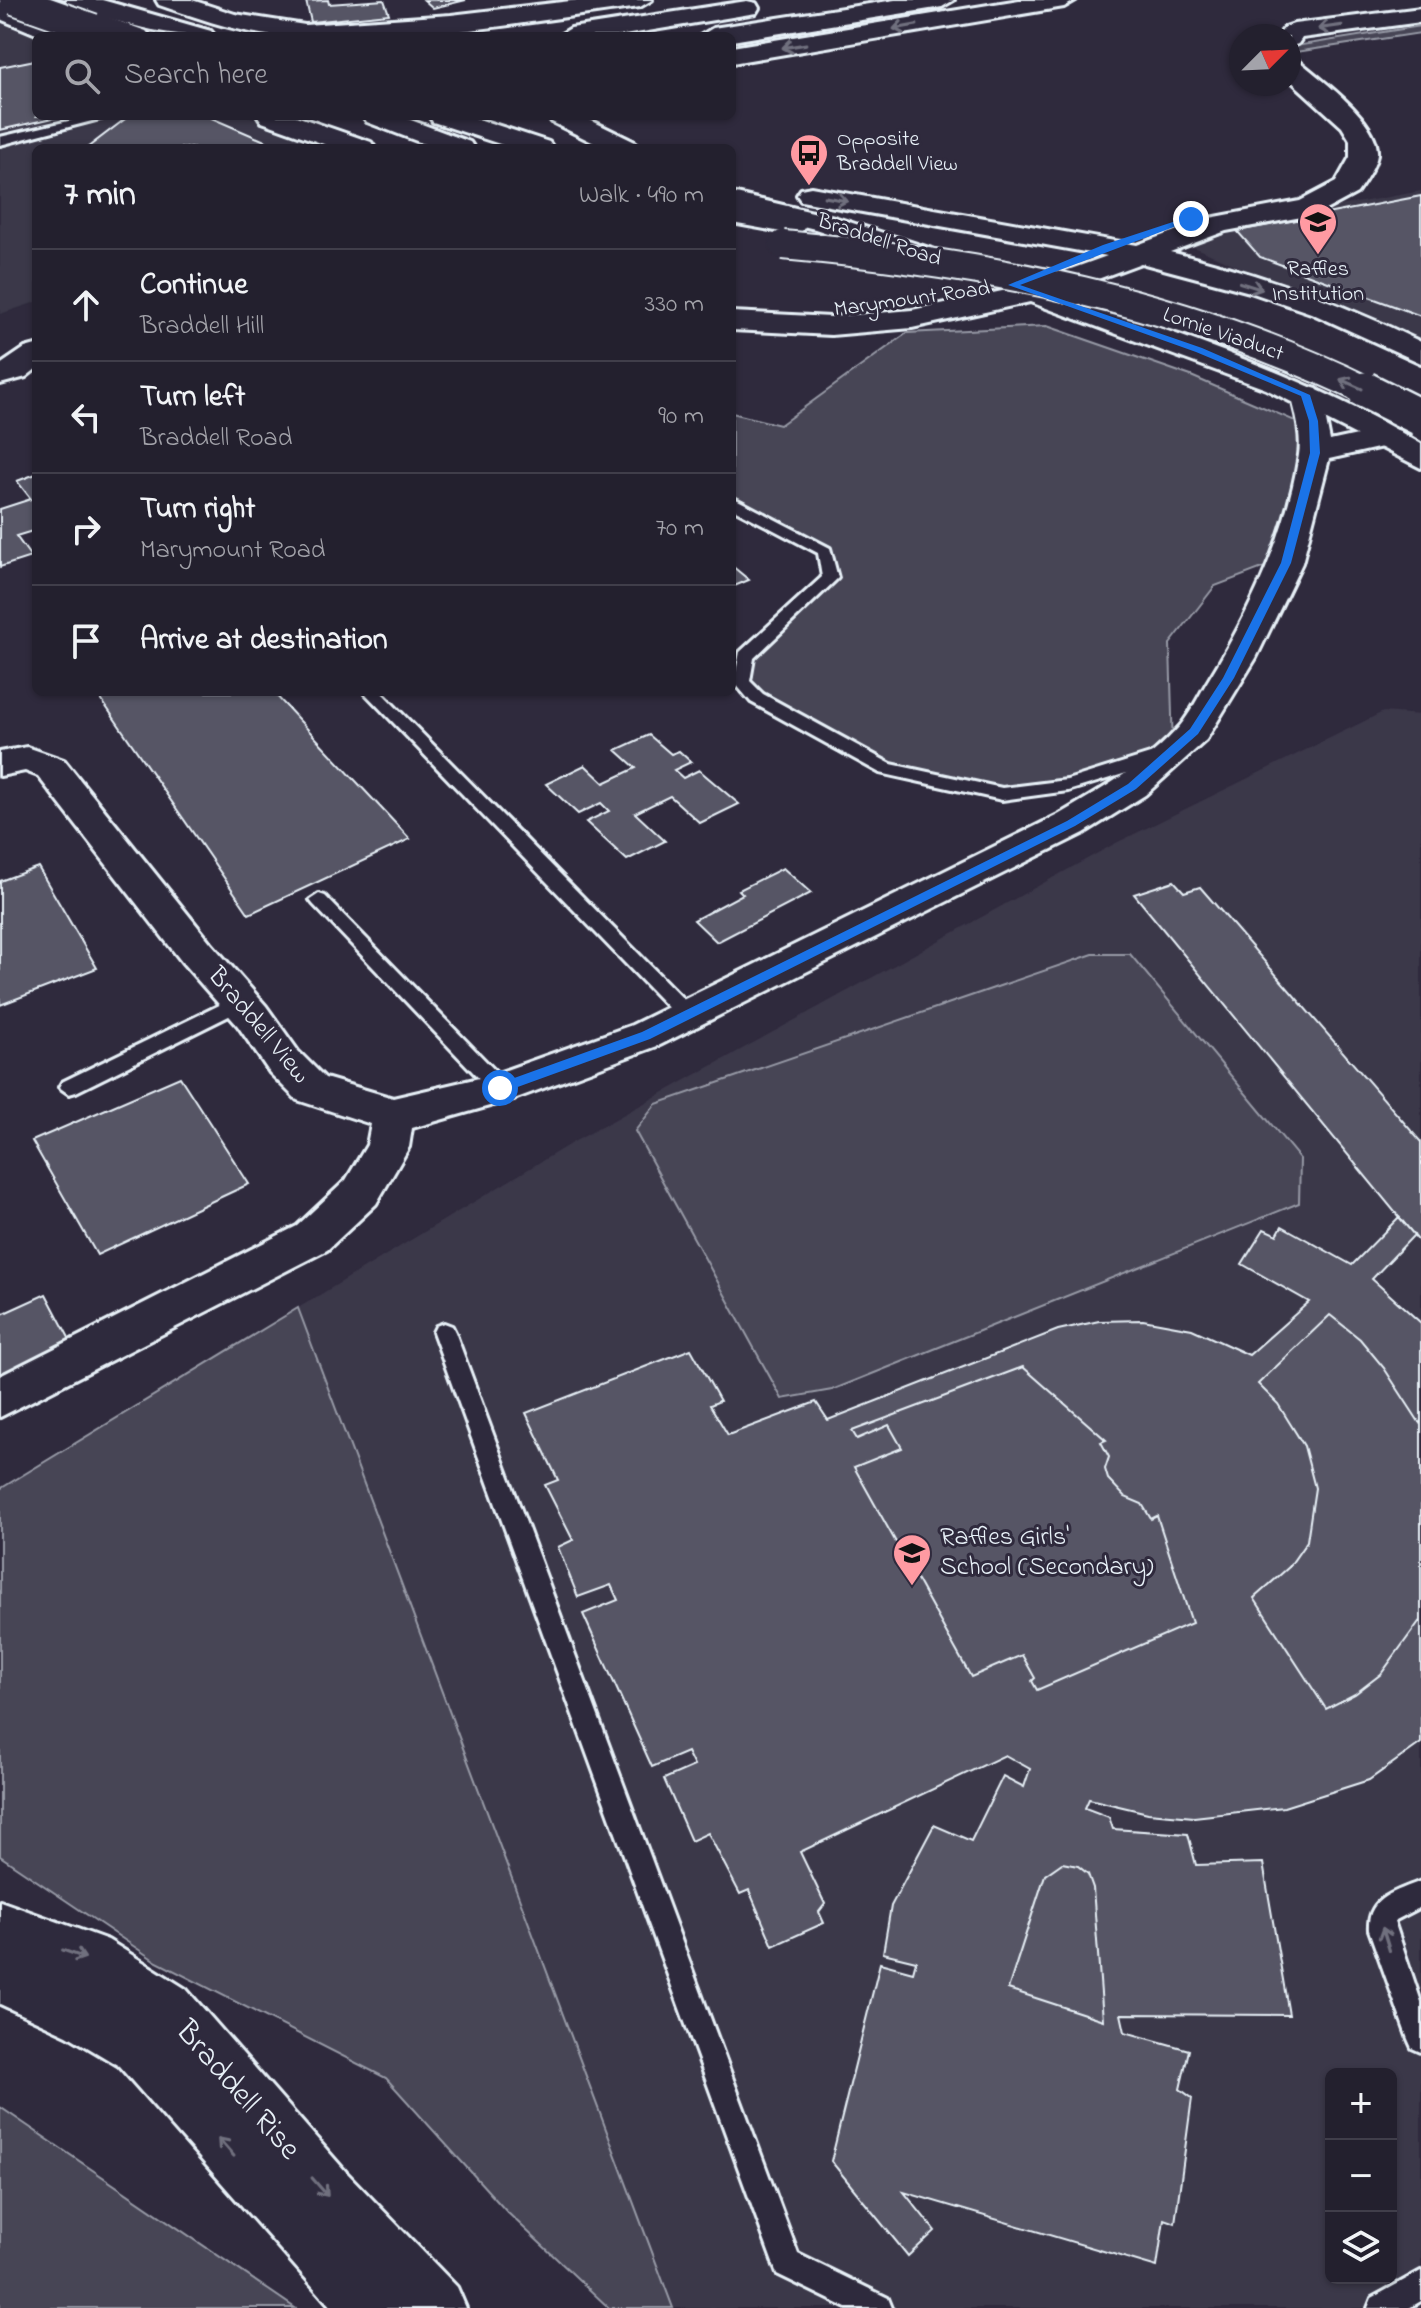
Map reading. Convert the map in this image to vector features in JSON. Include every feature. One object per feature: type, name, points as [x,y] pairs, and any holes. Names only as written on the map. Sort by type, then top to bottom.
[{"type":"main road","points":[[14,0],[108,32]]},
{"type":"main road","points":[[37,0],[76,22],[130,18],[186,32]]},
{"type":"main road","points":[[144,0],[214,32]]},
{"type":"main road","points":[[168,0],[231,21],[301,32]]},
{"type":"main road","points":[[339,32],[451,23],[641,0]]},
{"type":"main road","points":[[531,32],[641,0]]},
{"type":"main road","points":[[596,32],[797,0]]},
{"type":"main road","points":[[736,32],[942,0]]},
{"type":"main road","points":[[736,54],[1064,0]]},
{"type":"main road","points":[[1275,24],[1302,7],[1348,0]]},
{"type":"main road","points":[[0,10],[120,32]]},
{"type":"main road","points":[[1301,31],[1421,15]]},
{"type":"main road","name":"Marymount Road","points":[[1119,250],[1220,224],[1308,208],[1347,187],[1364,157],[1363,140],[1353,123],[1301,76]]},
{"type":"main road","name":"Marymount Road","points":[[736,321],[831,326],[912,319],[1022,289],[1191,219],[1261,207],[1315,193],[1343,167],[1347,149],[1334,128],[1299,96]]},
{"type":"main road","points":[[282,120],[350,144]]},
{"type":"main road","points":[[386,120],[450,144]]},
{"type":"main road","points":[[454,120],[527,144]]},
{"type":"main road","points":[[530,120],[614,144]]},
{"type":"main road","points":[[566,120],[584,133]]},
{"type":"main road","name":"Braddell Road","points":[[736,181],[1119,250],[1321,307],[1418,367]]},
{"type":"main road","name":"Braddell Road","points":[[736,202],[824,223],[1199,350],[1306,395],[1389,437],[1421,458]]},
{"type":"main road","name":"Lornie Viaduct","points":[[736,216],[792,225],[925,237],[1094,267],[1418,367]]},
{"type":"main road","name":"Lornie Viaduct","points":[[736,238],[939,261],[1084,291],[1241,339],[1315,368],[1421,418]]},
{"type":"main road","name":"Marymount Road","points":[[736,308],[826,312],[1022,289]]},
{"type":"main road","points":[[0,375],[15,370],[28,338]]},
{"type":"street","points":[[0,1398],[312,1238],[361,1192],[388,1147],[393,1114],[432,1108],[593,1057],[687,1015],[1071,824],[1132,787],[1194,732],[1228,678],[1286,563],[1315,453],[1313,421],[1306,395]]},
{"type":"street","points":[[1315,453],[1389,437]]},
{"type":"street","name":"Braddell View","points":[[0,764],[27,759],[51,768],[196,952],[240,1002],[284,1062],[311,1089],[339,1101],[393,1114]]},
{"type":"street","name":"Braddell Rise","points":[[0,1928],[89,1959],[166,2009],[325,2193],[436,2308]]},
{"type":"street","name":"Braddell Rise","points":[[0,1976],[87,2015],[139,2046],[372,2308]]},
{"type":"lane","points":[[0,141],[88,120]]},
{"type":"lane","points":[[736,504],[825,551],[830,578],[746,656],[742,682],[757,698],[886,769],[1002,794],[1068,785],[1173,752]]},
{"type":"lane","points":[[376,696],[687,1015]]},
{"type":"lane","points":[[319,900],[500,1088]]},
{"type":"lane","points":[[69,1087],[240,1002]]},
{"type":"lane","points":[[444,1332],[787,2264],[878,2308]]},
{"type":"lane","points":[[1421,1894],[1390,1907],[1381,1916],[1382,1930],[1421,2039]]},
{"type":"lane","points":[[1382,2308],[1421,2285]]},
{"type":"shaded area","points":[[0,20],[32,32],[32,120],[259,120],[321,144],[32,144],[32,303],[0,314]]},
{"type":"shaded area","points":[[1421,26],[1421,33],[1301,51],[1301,45]]},
{"type":"shaded area","name":"Raffles Institution","points":[[1421,191],[1421,345],[1184,243],[1226,227]]},
{"type":"shaded area","points":[[1047,326],[1191,376],[1309,427],[1281,561],[1215,586],[1170,644],[1173,751],[1097,777],[1002,794],[886,769],[742,682],[746,656],[830,578],[825,551],[736,504],[736,414],[780,425],[907,333]]},
{"type":"shaded area","name":"Raffles Girls' School (Secondary)","points":[[1383,712],[1421,715],[1421,2308],[673,2308],[298,1308],[570,1144],[1116,843]]},
{"type":"shaded area","points":[[1093,954],[1130,954],[1300,1159],[1299,1203],[832,1390],[782,1399],[635,1131],[656,1104]]},
{"type":"shaded area","points":[[298,1308],[673,2308],[609,2308],[507,2212],[386,2078],[157,1962],[0,1856],[0,1489]]},
{"type":"shaded area","points":[[0,2107],[295,2308],[0,2308]]},
{"type":"building","points":[[328,0],[329,4],[384,0],[389,14],[311,22],[306,1]]},
{"type":"building","points":[[424,0],[466,0],[433,8]]},
{"type":"building","points":[[32,61],[32,120],[44,120],[0,130],[0,67]]},
{"type":"building","points":[[124,120],[216,120],[272,144],[92,144]]},
{"type":"building","name":"Raffles Institution","points":[[1421,196],[1421,316],[1260,257],[1237,231]]},
{"type":"building","points":[[32,475],[32,531],[16,536],[31,557],[0,567],[0,509],[31,499],[17,481]]},
{"type":"building","points":[[736,569],[749,580],[736,585]]},
{"type":"building","points":[[99,696],[277,696],[410,839],[249,914]]},
{"type":"building","points":[[649,735],[671,754],[679,751],[691,762],[674,770],[683,778],[699,770],[739,804],[700,823],[670,796],[635,813],[665,841],[627,860],[586,822],[609,811],[601,803],[578,814],[546,784],[585,765],[604,783],[636,768],[616,750]]},
{"type":"building","points":[[38,867],[97,968],[0,1005],[0,881]]},
{"type":"building","points":[[783,868],[811,893],[717,942],[694,920],[743,894],[739,890]]},
{"type":"building","points":[[1174,881],[1184,892],[1200,887],[1421,1142],[1421,1244],[1134,894]]},
{"type":"building","points":[[180,1077],[249,1184],[97,1255],[32,1141]]},
{"type":"building","points":[[1399,1217],[1414,1235],[1372,1279],[1421,1323],[1421,1743],[1369,1780],[1284,1807],[1194,1817],[1148,1813],[1089,1799],[1085,1808],[1109,1817],[1113,1829],[1188,1834],[1196,1865],[1263,1863],[1289,2015],[1121,2014],[1125,2032],[1189,2050],[1180,2089],[1192,2098],[1175,2223],[1164,2219],[1157,2267],[904,2192],[935,2231],[908,2256],[831,2161],[880,1963],[913,1972],[916,1961],[883,1953],[891,1906],[934,1825],[971,1841],[1003,1776],[1024,1787],[1030,1769],[1005,1755],[800,1852],[825,1904],[819,1912],[824,1923],[773,1946],[749,1890],[740,1894],[708,1833],[691,1841],[664,1779],[694,1766],[687,1752],[652,1767],[583,1614],[618,1600],[611,1585],[578,1597],[558,1547],[573,1540],[545,1485],[558,1480],[526,1413],[691,1349],[720,1401],[710,1405],[728,1435],[816,1402],[828,1420],[1058,1330],[1099,1321],[1143,1320],[1192,1329],[1249,1355],[1309,1302],[1242,1264],[1264,1229],[1277,1235],[1282,1226],[1352,1265]]},
{"type":"building","points":[[46,1294],[76,1351],[0,1387],[0,1315]]},
{"type":"building","points":[[1330,1315],[1360,1339],[1384,1368],[1421,1425],[1421,1619],[1381,1674],[1355,1694],[1326,1709],[1254,1598],[1289,1567],[1307,1541],[1315,1488],[1304,1446],[1278,1404],[1258,1384]]},
{"type":"building","points":[[1023,1367],[1106,1440],[1101,1442],[1109,1457],[1105,1469],[1108,1479],[1125,1497],[1142,1504],[1151,1519],[1157,1516],[1192,1623],[1037,1690],[1032,1681],[1035,1678],[1022,1655],[971,1677],[854,1467],[902,1448],[889,1425],[857,1439],[852,1431]]},
{"type":"building","points":[[1062,1863],[1078,1866],[1088,1874],[1093,1888],[1103,2020],[1008,1989],[1045,1875]]},
{"type":"place","name":"Opposite Braddell View","points":[[809,187]]},
{"type":"place","name":"Raffles Institution","points":[[1318,256]]},
{"type":"place","name":"Raffles Girls' School (Secondary)","points":[[912,1587]]},
{"type":"route","points":[[500,1088],[593,1057],[646,1035],[1071,824],[1132,787],[1194,732],[1239,658],[1286,563],[1315,453],[1313,421],[1306,395],[1268,376],[1199,350],[1012,285],[1106,247],[1191,219]]}]
